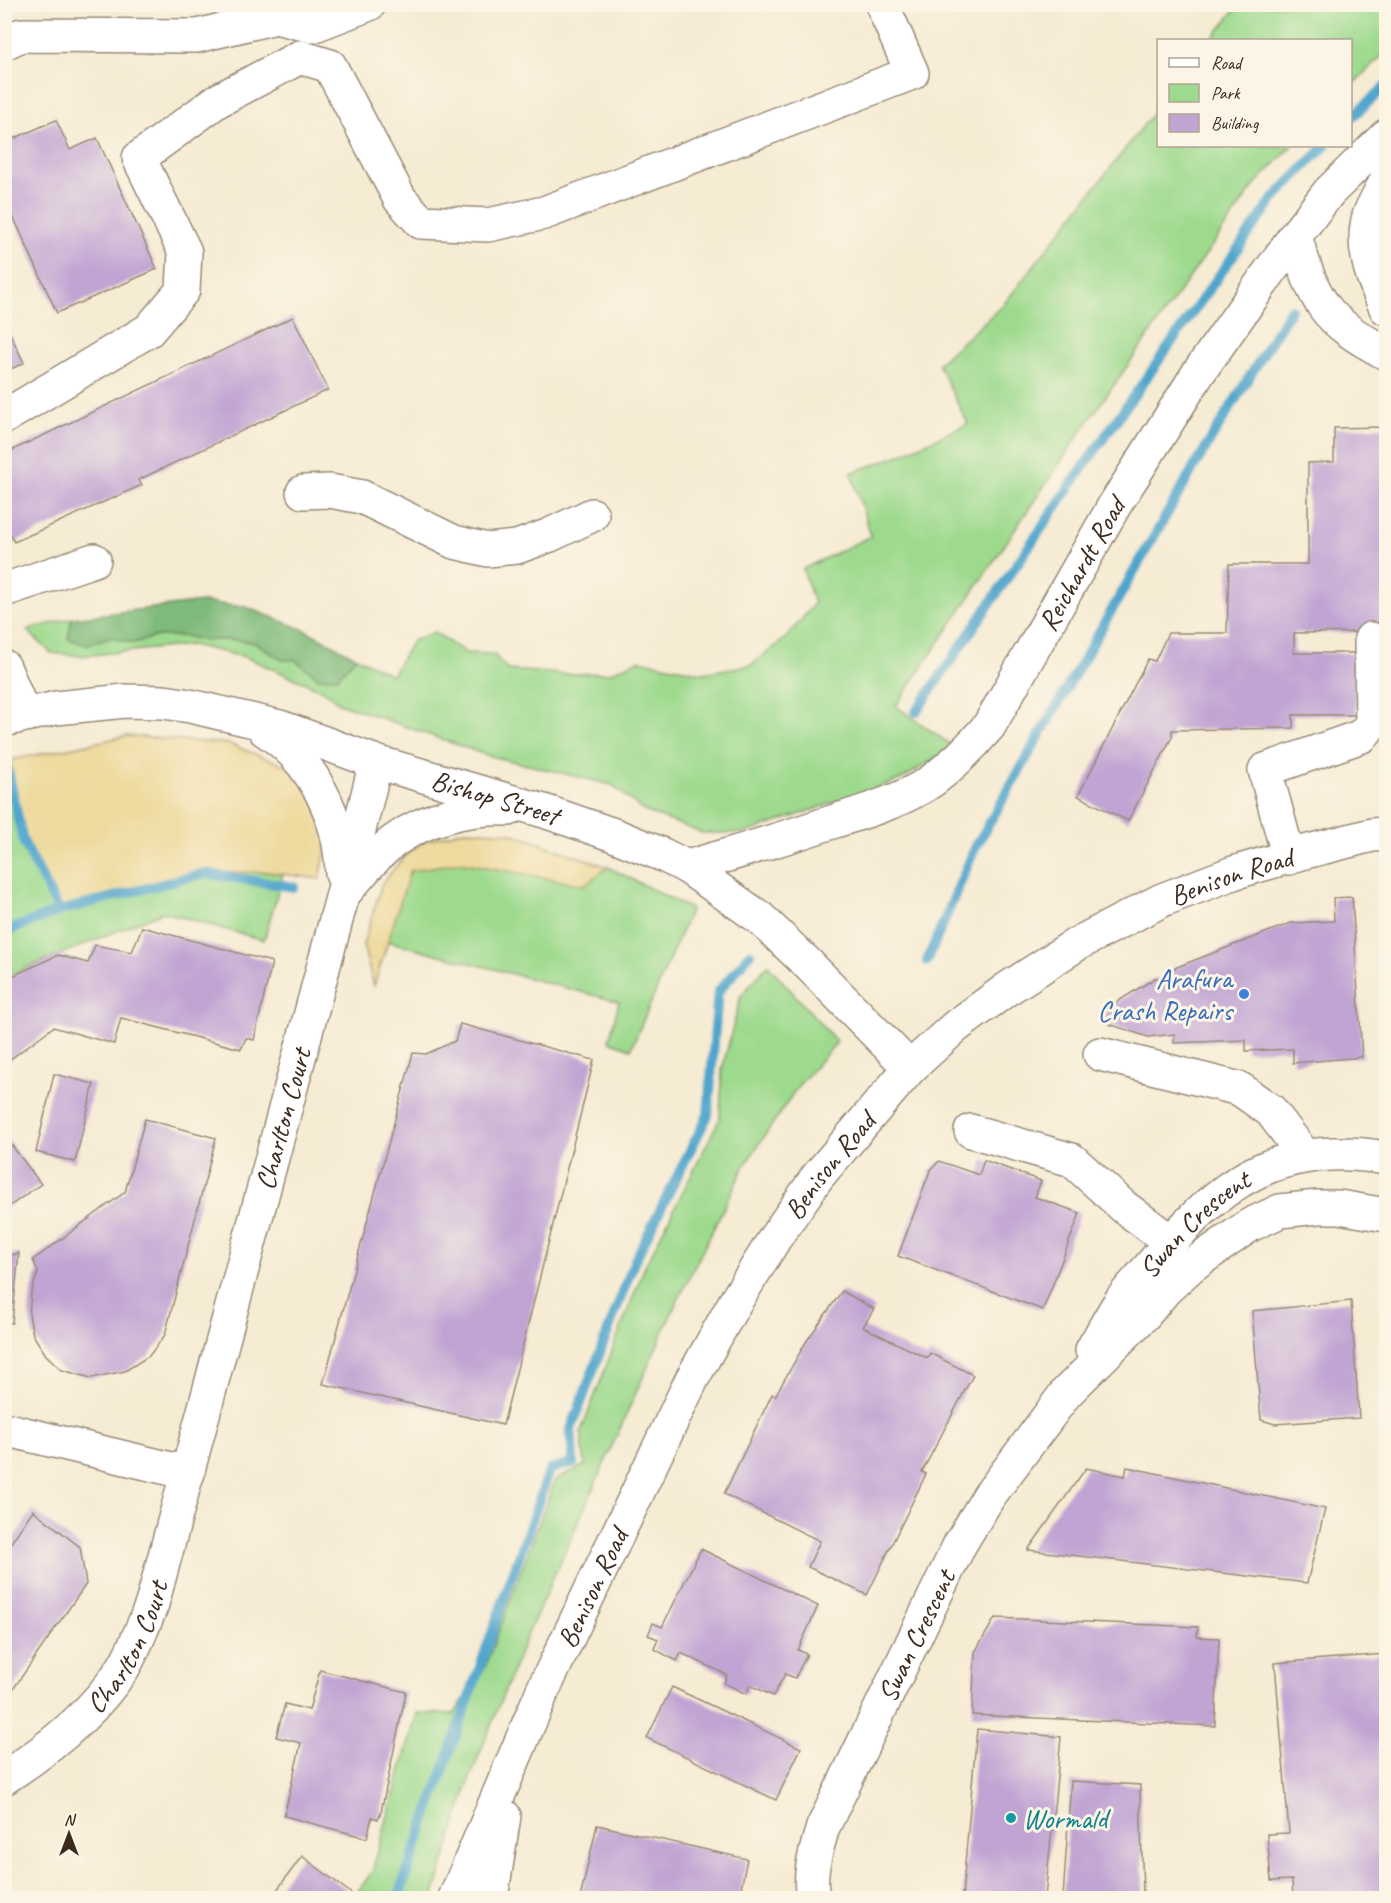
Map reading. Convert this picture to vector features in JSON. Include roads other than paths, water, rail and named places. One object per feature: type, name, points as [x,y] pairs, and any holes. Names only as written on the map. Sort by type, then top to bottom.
[{"type":"street","points":[[4,43],[21,35],[197,36],[276,17],[312,26],[369,4]]},
{"type":"street","points":[[4,417],[149,330],[183,290],[185,252],[139,158],[217,101],[300,57],[330,66],[400,199],[421,222],[488,225],[544,213],[912,73],[882,4]]},
{"type":"street","name":"Reichardt Road","points":[[687,867],[880,807],[933,780],[966,753],[989,726],[1114,506],[1199,372],[1295,236],[1329,192],[1386,136]]},
{"type":"street","points":[[1386,181],[1370,216],[1366,242],[1372,276],[1386,308]]},
{"type":"street","points":[[1295,236],[1307,277],[1327,312],[1339,324],[1386,353]]},
{"type":"street","points":[[303,492],[330,491],[362,497],[454,542],[488,550],[517,547],[550,535],[592,515]]},
{"type":"street","points":[[4,590],[94,560]]},
{"type":"street","points":[[1289,858],[1265,770],[1362,736],[1372,723],[1371,639]]},
{"type":"street","points":[[4,667],[14,717]]},
{"type":"street","name":"Bishop Street","points":[[14,717],[79,705],[125,701],[164,702],[190,706],[280,727],[376,762],[544,811],[614,835],[687,867],[744,906],[775,932],[910,1068]]},
{"type":"street","points":[[239,717],[290,747],[308,769],[326,802],[334,825],[341,856],[343,894]]},
{"type":"street","name":"Charlton Court","points":[[4,1778],[44,1751],[73,1726],[103,1694],[122,1669],[139,1637],[152,1605],[343,894],[376,762]]},
{"type":"street","points":[[343,894],[372,860],[394,841],[426,822],[476,810],[544,811]]},
{"type":"street","name":"Benison Road","points":[[455,1899],[543,1690],[682,1401],[734,1304],[775,1238],[818,1176],[910,1068],[955,1027],[1007,989],[1077,944],[1162,900],[1233,873],[1372,835],[1386,834]]},
{"type":"street","points":[[1100,1054],[1240,1089],[1271,1111],[1305,1156]]},
{"type":"street","points":[[971,1131],[1072,1160],[1124,1207],[1170,1242]]},
{"type":"street","name":"Swan Crescent","points":[[813,1899],[812,1865],[823,1827],[960,1544],[989,1496],[1066,1393],[1122,1300],[1170,1242],[1199,1212],[1223,1192],[1254,1173],[1281,1162],[1305,1156],[1338,1154],[1386,1158]]},
{"type":"street","name":"Swan Crescent","points":[[1066,1393],[1191,1266],[1250,1225],[1280,1211],[1318,1207],[1339,1207],[1386,1215]]},
{"type":"street","points":[[4,1430],[188,1473]]},
{"type":"street","name":"Benison Road","points":[[490,1899],[499,1836],[517,1753]]},
{"type":"waterway","points":[[1352,117],[1386,86]]},
{"type":"waterway","points":[[916,712],[1079,473],[1274,198],[1324,147]]},
{"type":"waterway","points":[[927,961],[975,848],[1194,467],[1291,309]]},
{"type":"waterway","points":[[6,761],[23,841],[59,911]]},
{"type":"waterway","points":[[4,932],[59,911],[204,873],[294,887]]},
{"type":"waterway","points":[[398,1898],[550,1469],[573,1463],[571,1429],[635,1260],[708,1115],[718,992],[750,954]]},
{"type":"place","name":"Arafura Crash Repairs","points":[[1244,994]]},
{"type":"place","name":"Wormald","points":[[1011,1818]]}]
